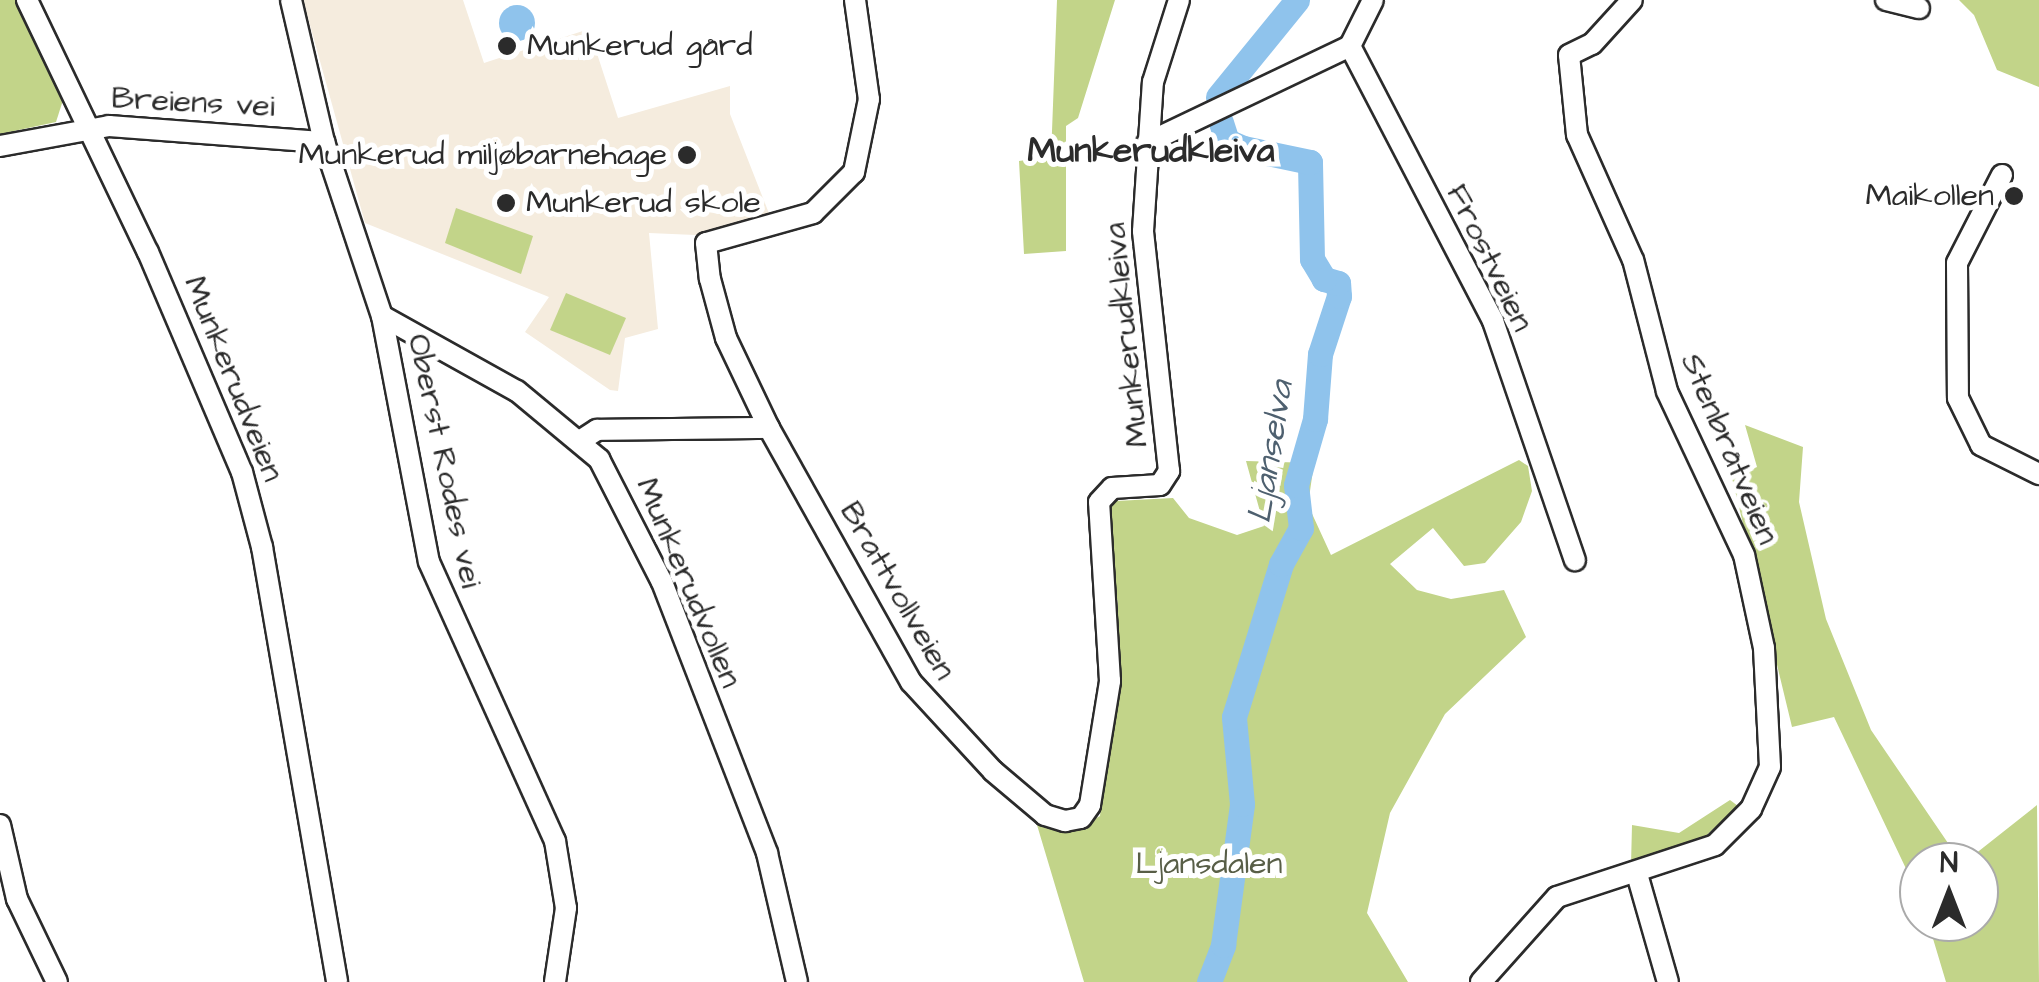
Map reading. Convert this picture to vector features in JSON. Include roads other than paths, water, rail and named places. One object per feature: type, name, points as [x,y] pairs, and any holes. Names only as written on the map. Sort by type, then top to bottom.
[{"type":"street","name":"Munkerudveien","points":[[27,0],[218,405],[252,505],[337,982]]},
{"type":"street","name":"Oberst Rodes vei","points":[[292,0],[324,142],[382,316],[434,578],[555,841],[566,908],[555,982]]},
{"type":"street","name":"Brattvollveien","points":[[854,0],[869,100],[854,172],[814,213],[706,243],[726,338],[769,428],[910,682],[993,771],[1058,821],[1080,818],[1090,805],[1111,660],[1099,502],[1112,488],[1160,485]]},
{"type":"street","name":"Munkerudkleiva","points":[[1160,485],[1170,464],[1145,273],[1148,142],[1158,53],[1178,0]]},
{"type":"street","points":[[1148,142],[1350,46],[1373,0]]},
{"type":"street","name":"Stenbråtveien","points":[[1481,982],[1557,897],[1696,856],[1732,832],[1764,784],[1772,744],[1761,628],[1744,555],[1667,391],[1633,260],[1577,136],[1568,55],[1592,44],[1632,0]]},
{"type":"street","points":[[1886,0],[1919,8]]},
{"type":"street","name":"Frostveien","points":[[1350,46],[1493,321],[1575,560]]},
{"type":"street","name":"Breiens vei","points":[[0,146],[87,127],[200,128],[324,142]]},
{"type":"street","points":[[2002,176],[1958,264],[1958,398],[1981,444],[2039,474]]},
{"type":"street","name":"Munkerudvollen","points":[[382,316],[461,356],[583,438],[662,582],[767,853],[797,982]]},
{"type":"street","points":[[583,438],[598,430],[769,428]]},
{"type":"street","points":[[0,825],[16,899],[57,982]]},
{"type":"street","points":[[1637,874],[1668,982]]},
{"type":"water","points":[[517,5],[530,10],[535,23],[530,36],[517,41],[504,36],[499,23],[504,10]]},
{"type":"waterway","name":"Ljanselva","points":[[1218,97],[1297,0]]},
{"type":"waterway","name":"Ljanselva","points":[[1209,982],[1223,945],[1242,804],[1234,717],[1281,564],[1301,528],[1296,485],[1315,419],[1320,354],[1339,296],[1338,283],[1324,279],[1312,259],[1310,162],[1227,141],[1221,122]]},
{"type":"place","name":"Munkerud gård","points":[[507,46]]},
{"type":"place","name":"Munkerud miljøbarnehage","points":[[687,155]]},
{"type":"place","name":"Maikollen","points":[[2014,196]]},
{"type":"place","name":"Munkerud skole","points":[[506,203]]},
{"type":"district","name":"Munkerudkleiva","points":[[1151,151]]},
{"type":"park label","name":"Ljansdalen","points":[[1209,864]]}]
